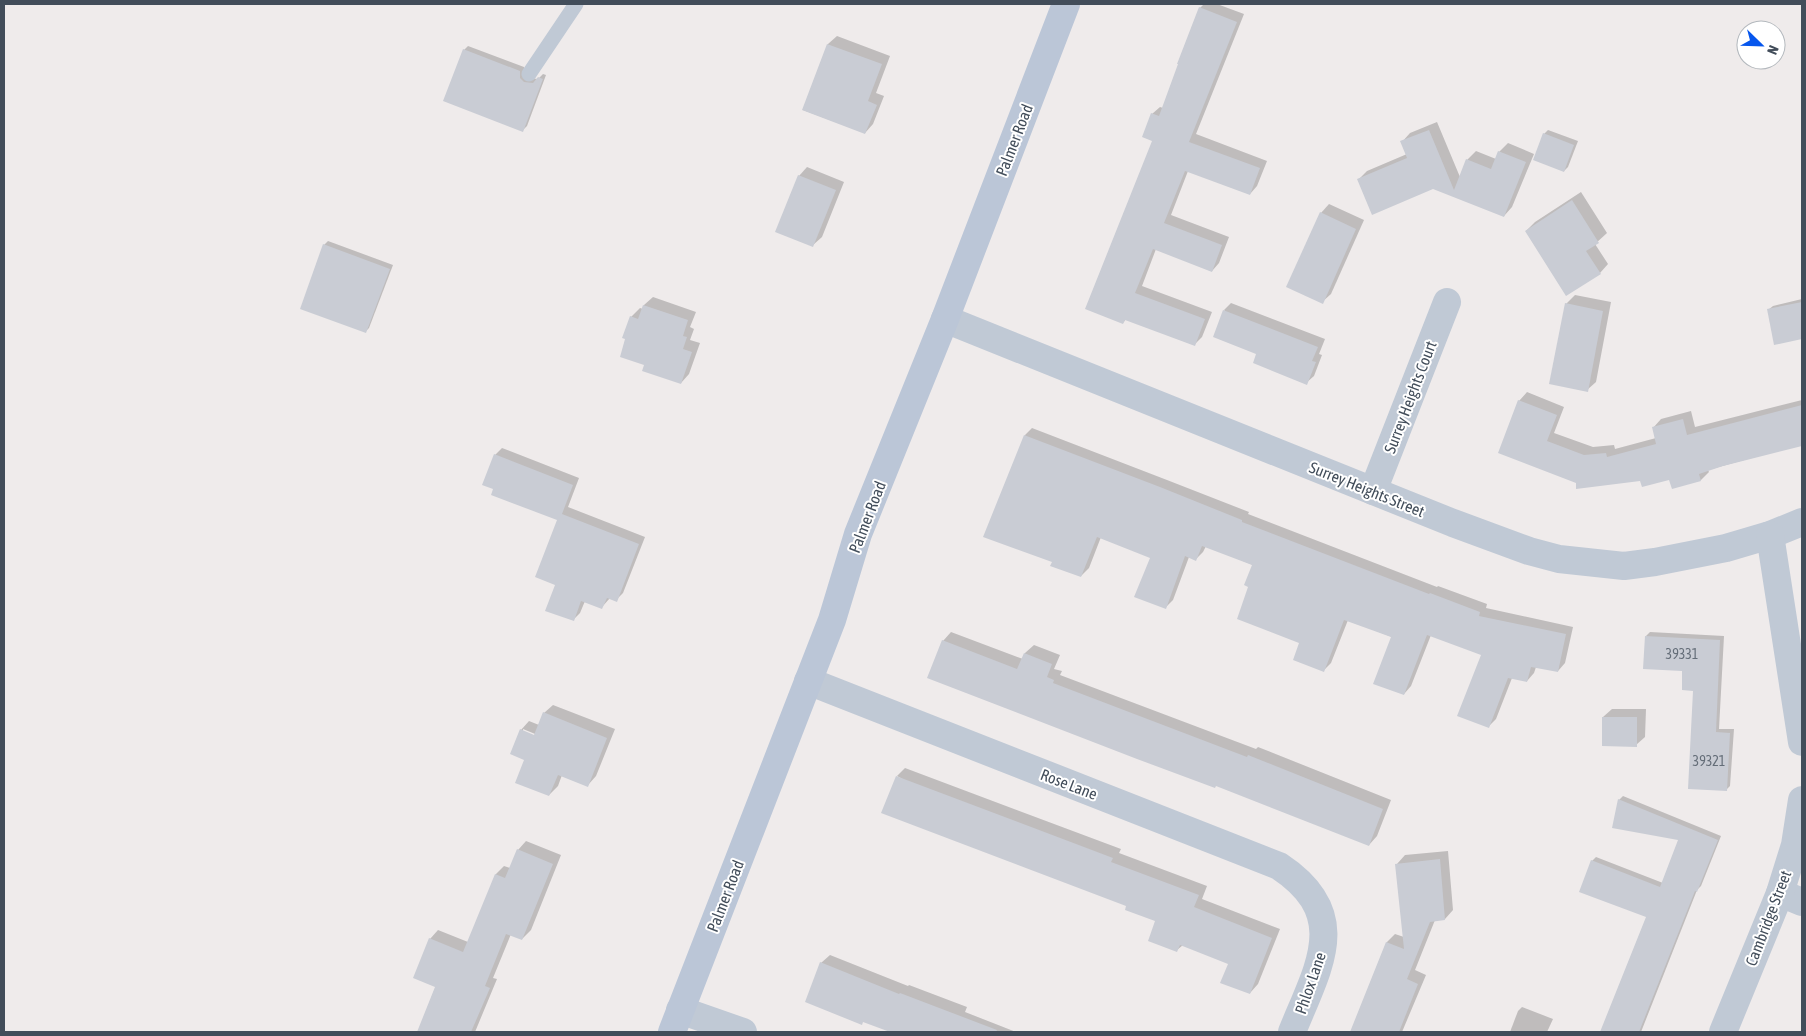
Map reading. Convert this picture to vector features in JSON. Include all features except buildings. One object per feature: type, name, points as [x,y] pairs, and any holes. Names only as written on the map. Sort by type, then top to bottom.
[{"type":"street","name":"Palmer Road","points":[[676,1021],[832,620],[858,534],[945,319],[1066,4]]},
{"type":"street","name":"Surrey Heights Court","points":[[1373,491],[1447,302]]},
{"type":"street","name":"Surrey Heights Street","points":[[945,319],[1373,491],[1529,551],[1559,559],[1624,566],[1655,562],[1726,548],[1802,522]]},
{"type":"street","points":[[1770,534],[1802,742]]},
{"type":"street","name":"Rose Lane","points":[[808,682],[1279,866],[1297,878],[1317,904]]},
{"type":"street","name":"Cambridge Street","points":[[1723,1032],[1791,898],[1795,845],[1802,800]]},
{"type":"street","name":"Phlox Lane","points":[[1292,1032],[1321,961],[1324,940],[1323,924],[1317,904]]},
{"type":"street","points":[[676,1021],[743,1032]]},
{"type":"lane","points":[[529,74],[576,4]]}]
